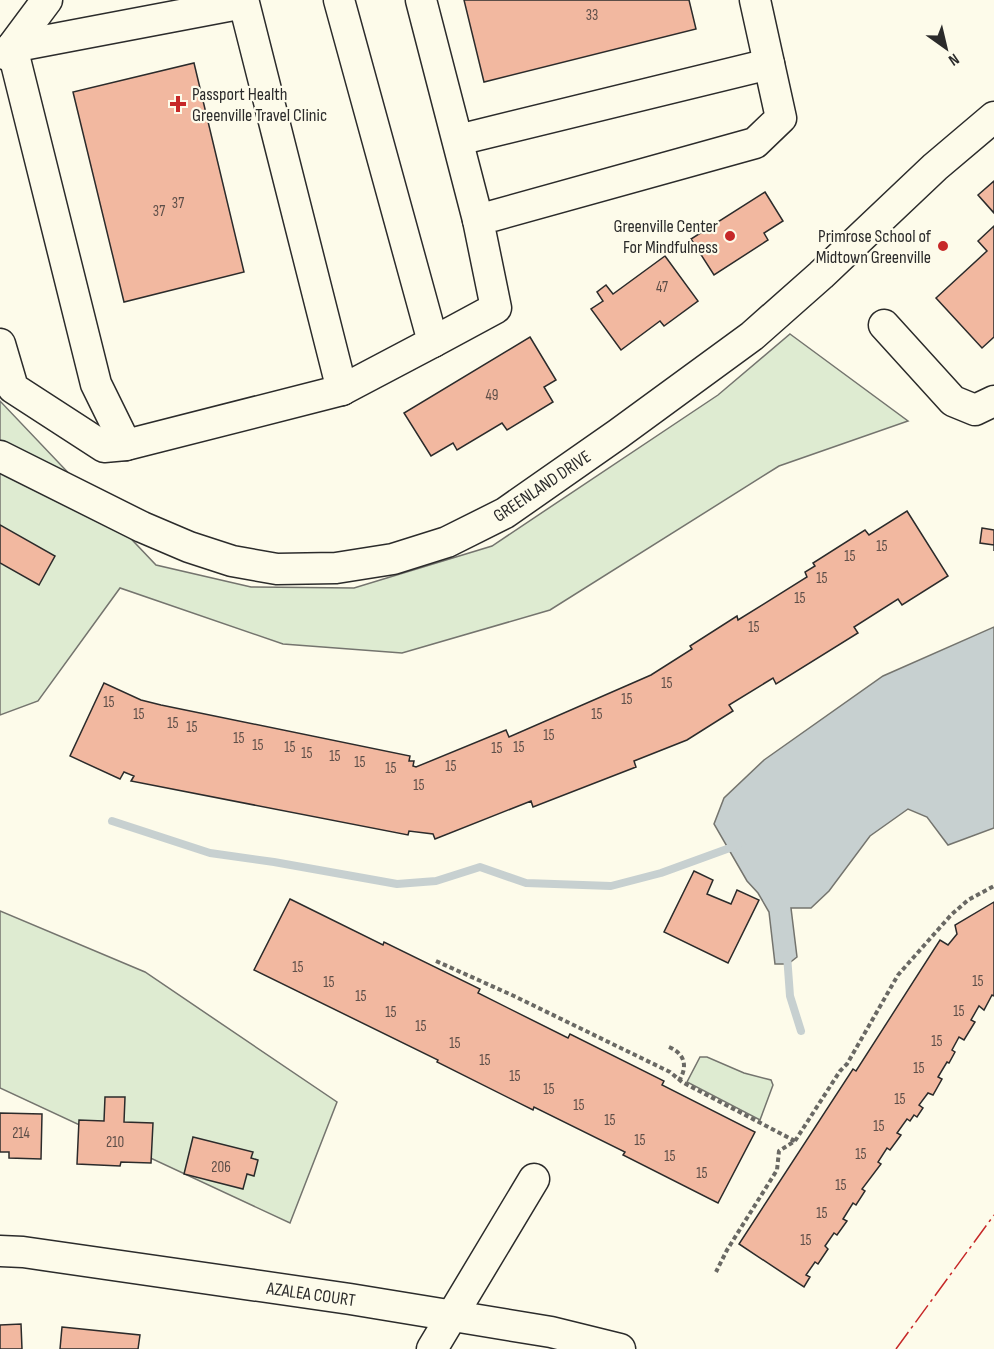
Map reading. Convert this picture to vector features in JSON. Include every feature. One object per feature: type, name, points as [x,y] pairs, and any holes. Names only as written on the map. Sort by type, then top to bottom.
[{"type":"street","points":[[6,56],[47,0]]},
{"type":"street","points":[[339,0],[433,342]]},
{"type":"street","points":[[0,344],[13,388],[105,447],[126,445],[342,390],[495,308],[478,220],[421,0]]},
{"type":"street","points":[[478,220],[755,143],[781,117],[755,0]]},
{"type":"street","points":[[6,56],[244,3],[342,390]]},
{"type":"street","points":[[6,56],[96,384],[126,445]]},
{"type":"street","points":[[458,140],[769,64]]},
{"type":"street","name":"GREENLAND DRIVE","points":[[0,456],[142,527],[189,547],[232,561],[277,569],[336,568],[393,559],[447,542],[505,513],[618,435],[752,336],[821,275],[935,167],[994,117]]},
{"type":"street","points":[[884,325],[953,401],[975,410],[994,401]]},
{"type":"street","points":[[432,1349],[534,1179]]},
{"type":"street","name":"AZALEA COURT","points":[[0,1251],[22,1252],[315,1294],[551,1332],[620,1349]]},
{"type":"path","points":[[716,1272],[727,1250],[777,1170],[779,1151],[795,1141],[840,1071],[847,1064],[898,975],[951,915],[968,900],[994,886]]},
{"type":"path","points":[[436,962],[514,996],[670,1072],[679,1081],[795,1141]]},
{"type":"path","points":[[669,1047],[678,1051],[685,1064],[679,1081]]},
{"type":"green space","points":[[790,334],[908,421],[779,466],[550,610],[402,653],[283,644],[120,588],[38,701],[0,715],[0,401],[156,565],[251,587],[354,588],[492,546],[718,395]]},
{"type":"green space","points":[[0,911],[145,972],[337,1102],[290,1223],[0,1088]]},
{"type":"green space","points":[[700,1057],[707,1057],[744,1073],[771,1080],[773,1085],[760,1120],[687,1082]]},
{"type":"shaded area","points":[[994,627],[994,828],[948,845],[927,817],[908,809],[870,836],[829,891],[811,908],[791,908],[797,957],[788,964],[775,964],[769,912],[758,893],[747,881],[714,824],[724,798],[764,760],[883,676]]},
{"type":"building","points":[[464,0],[689,0],[696,29],[484,82]]},
{"type":"building","points":[[194,63],[244,272],[124,302],[73,92]]},
{"type":"building","points":[[994,181],[994,213],[978,195]]},
{"type":"building","name":"Greenville Center For Mindfulness","points":[[765,192],[783,221],[764,233],[768,240],[714,275],[691,239]]},
{"type":"building","points":[[994,226],[994,337],[982,348],[936,298],[987,251],[978,241]]},
{"type":"building","points":[[665,256],[698,301],[664,326],[660,321],[621,350],[591,309],[603,301],[597,292],[606,285],[613,294]]},
{"type":"building","points":[[530,337],[556,380],[544,387],[553,402],[507,430],[502,423],[457,450],[453,443],[431,456],[404,413]]},
{"type":"building","points":[[907,511],[948,576],[902,605],[898,599],[854,627],[858,633],[776,684],[773,678],[729,705],[733,711],[687,740],[634,761],[636,767],[533,807],[531,801],[435,839],[433,834],[409,831],[408,835],[131,781],[134,776],[124,772],[120,779],[70,756],[104,683],[141,700],[161,705],[410,756],[409,761],[414,761],[413,766],[416,767],[506,730],[509,737],[651,675],[692,649],[690,646],[737,616],[738,620],[807,577],[805,572],[815,566],[813,563],[865,530],[869,535]]},
{"type":"building","points":[[0,525],[55,556],[39,585],[0,563]]},
{"type":"building","points":[[982,528],[994,530],[994,545],[980,543]]},
{"type":"building","points":[[694,871],[713,880],[707,894],[731,904],[737,890],[759,900],[728,963],[664,932]]},
{"type":"building","points":[[290,899],[480,989],[478,993],[568,1038],[570,1034],[664,1081],[662,1085],[755,1132],[718,1203],[623,1155],[625,1152],[534,1107],[533,1110],[437,1062],[438,1060],[254,970]]},
{"type":"building","points":[[994,902],[994,996],[992,995],[984,1010],[979,1006],[971,1020],[975,1022],[964,1040],[959,1037],[952,1050],[955,1052],[938,1077],[942,1079],[933,1095],[928,1093],[919,1105],[923,1108],[917,1117],[914,1115],[910,1121],[907,1119],[897,1133],[901,1135],[890,1150],[887,1148],[878,1162],[881,1164],[862,1189],[865,1191],[856,1205],[853,1203],[843,1219],[847,1221],[837,1235],[834,1233],[825,1246],[828,1249],[818,1264],[815,1262],[806,1275],[810,1277],[804,1287],[739,1244],[853,1069],[856,1071],[940,940],[948,945],[957,934],[955,925]]},
{"type":"building","points":[[105,1097],[125,1097],[124,1122],[153,1123],[151,1163],[121,1162],[120,1166],[77,1164],[79,1120],[104,1121]]},
{"type":"building","points":[[0,1113],[42,1114],[41,1159],[9,1158],[9,1152],[0,1152]]},
{"type":"building","points":[[193,1137],[253,1152],[251,1158],[258,1160],[254,1176],[247,1174],[243,1189],[184,1174]]},
{"type":"building","points":[[21,1324],[22,1349],[0,1349],[0,1325]]},
{"type":"building","points":[[62,1327],[140,1335],[138,1349],[60,1349]]},
{"type":"waterway","points":[[112,821],[210,853],[397,884],[436,881],[480,867],[526,883],[611,886],[661,873],[738,845]]},
{"type":"waterway","points":[[787,955],[790,996],[801,1031]]},
{"type":"power","points":[[896,1349],[994,1215]]},
{"type":"place","name":"Passport Health Greenville Travel Clinic","points":[[178,104]]},
{"type":"place","name":"Greenville Center For Mindfulness","points":[[730,236]]},
{"type":"place","name":"Primrose School of Midtown Greenville","points":[[943,246]]}]
